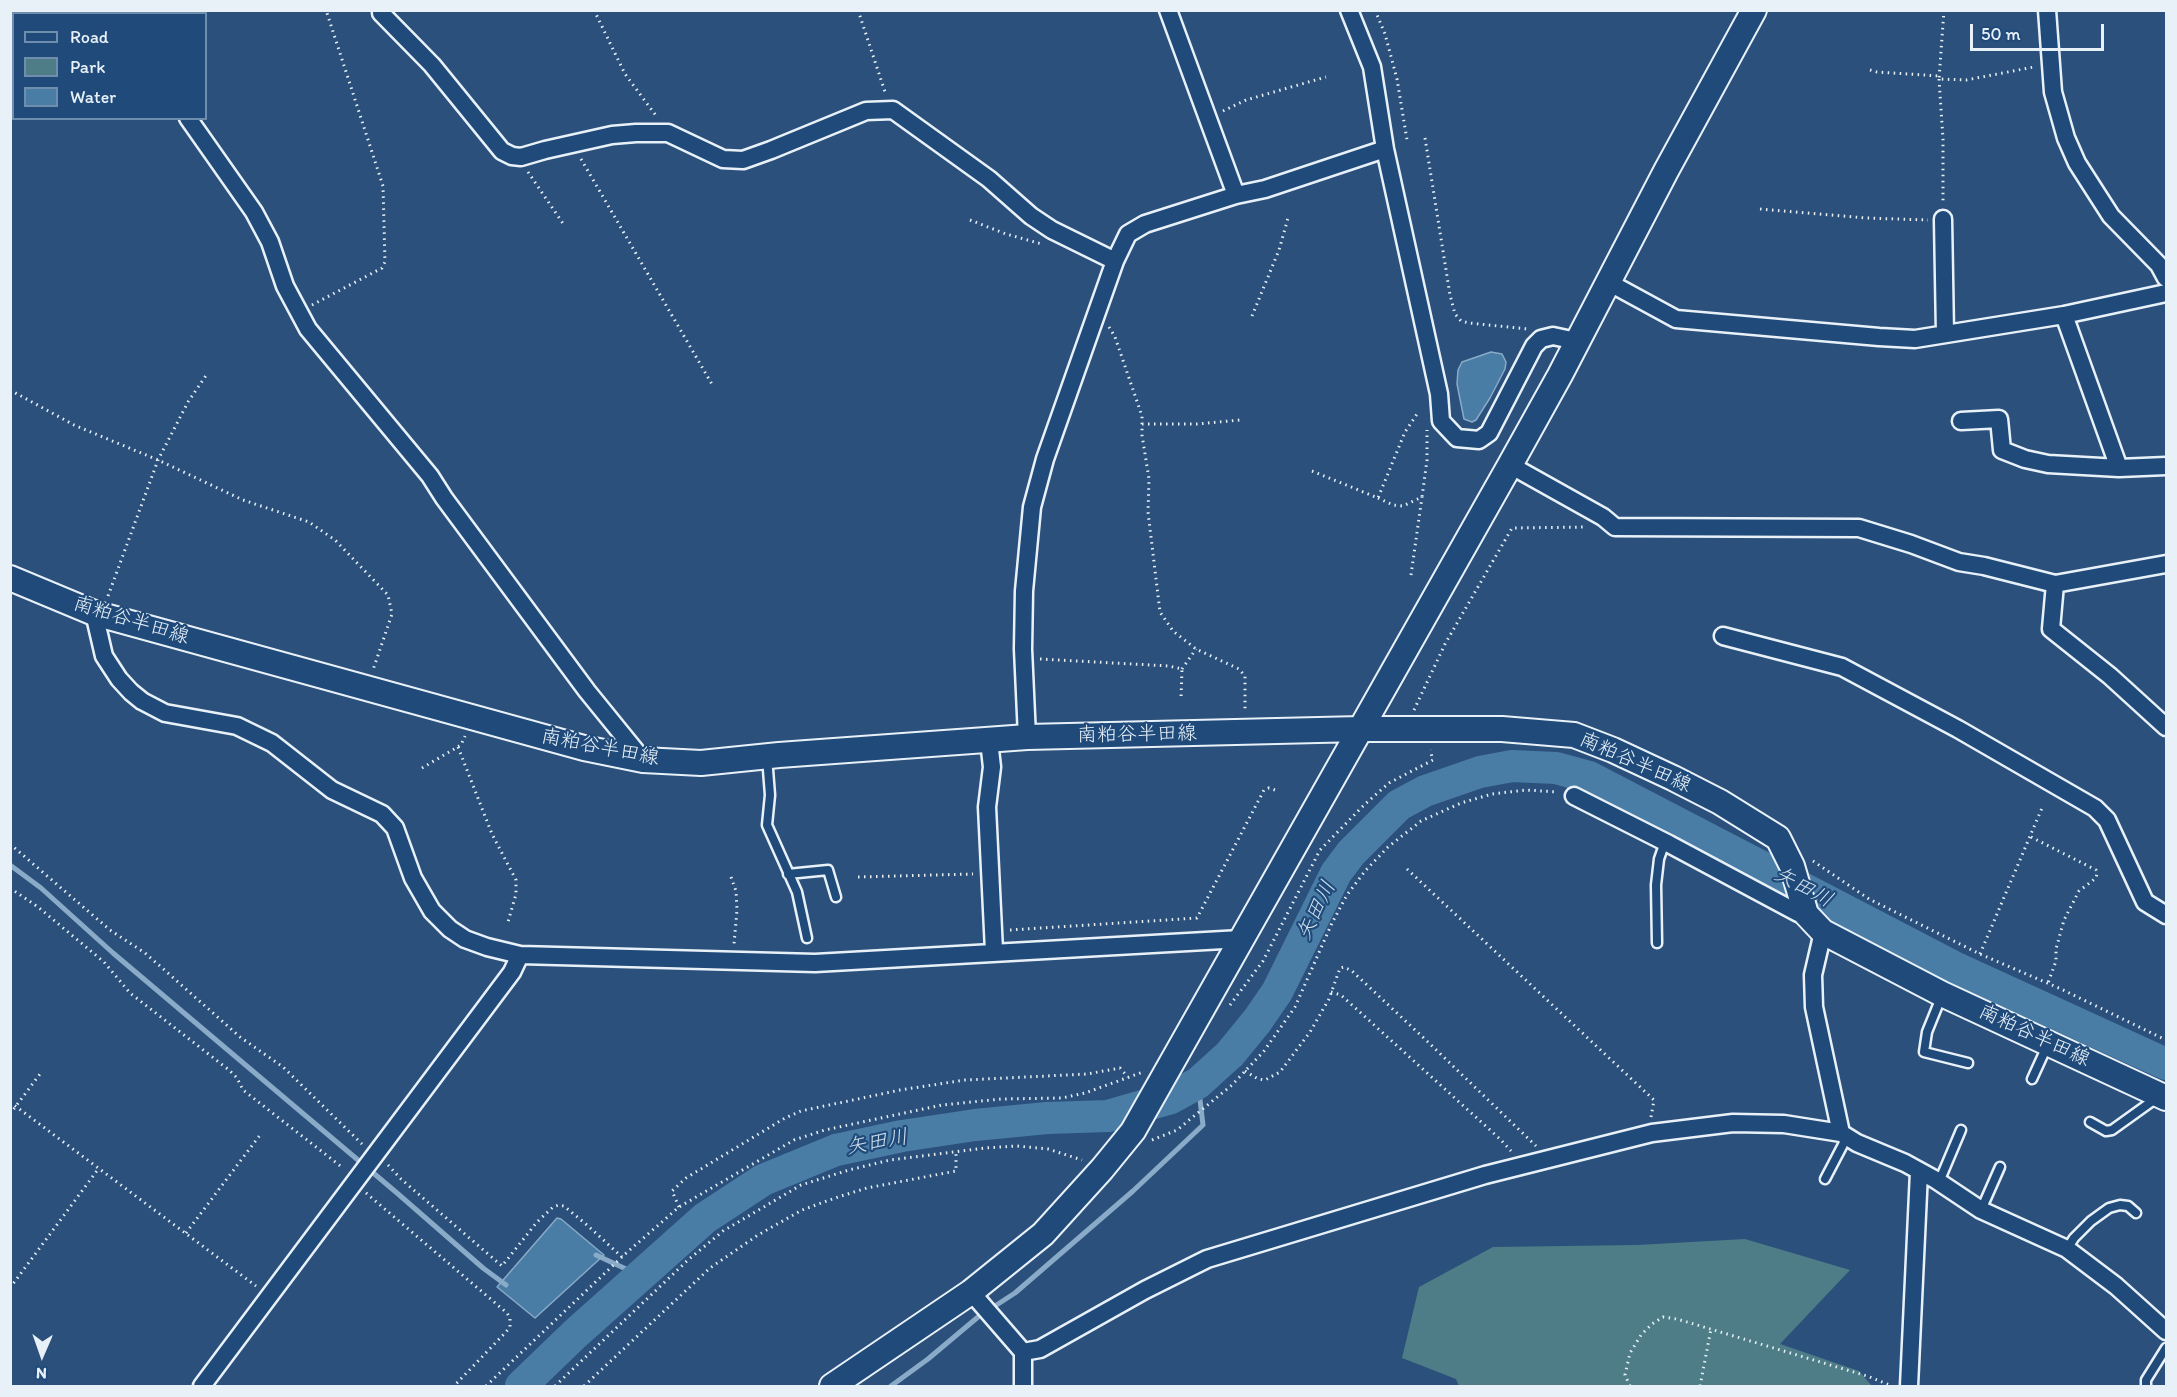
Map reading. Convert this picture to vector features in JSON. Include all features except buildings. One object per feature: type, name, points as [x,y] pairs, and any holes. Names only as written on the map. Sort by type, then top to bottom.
[{"type":"main road","points":[[832,1386],[971,1292],[1043,1234],[1102,1169],[1128,1136],[1510,465],[1754,10]]},
{"type":"main road","name":"南粕谷半田線","points":[[10,578],[97,614],[584,748],[643,760],[701,763],[1027,737],[1360,729],[1502,729],[1574,735],[1613,750],[1720,802],[1778,838],[1789,860],[1806,914],[1823,932],[1942,994],[2163,1096]]},
{"type":"street","points":[[1168,10],[1236,195]]},
{"type":"street","points":[[1349,10],[1372,67],[1385,149],[1442,421],[1457,438],[1479,440],[1489,433],[1534,346],[1545,338],[1553,336],[1576,341]]},
{"type":"street","points":[[2047,10],[2052,92],[2077,163],[2111,216],[2159,265],[2166,278]]},
{"type":"street","points":[[381,13],[432,65],[502,151],[512,156],[521,157],[612,135],[663,133],[677,136],[723,159],[743,160],[866,111],[893,110],[988,179],[1031,216],[1052,230],[1115,261]]},
{"type":"street","points":[[189,120],[254,212],[270,242],[285,286],[308,329],[430,476],[587,691],[643,760]]},
{"type":"street","points":[[1027,737],[1024,591],[1032,507],[1045,459],[1115,261],[1128,234],[1145,224],[1236,195],[1265,189],[1385,149]]},
{"type":"street","points":[[1942,219],[1945,334]]},
{"type":"street","points":[[1608,282],[1676,319],[1915,339],[2064,315],[2166,293]]},
{"type":"street","points":[[2064,315],[2119,468]]},
{"type":"street","points":[[1960,422],[1999,419],[2002,450],[2025,459],[2048,464],[2119,468],[2166,466]]},
{"type":"street","points":[[1510,465],[1603,517],[1615,527],[1859,528],[1911,543],[1959,562],[2055,584],[2166,564]]},
{"type":"street","points":[[2055,584],[2051,629],[2110,676],[2166,727]]},
{"type":"street","points":[[97,614],[104,656],[119,679],[136,696],[165,713],[237,726],[254,734],[272,743],[332,790],[382,814],[394,828],[413,878],[432,911],[450,929],[465,939],[520,955],[815,963],[994,951],[1240,939]]},
{"type":"street","points":[[1723,636],[1842,667],[1958,729],[2095,808],[2107,820],[2145,902],[2166,915]]},
{"type":"street","points":[[989,741],[992,767],[987,807],[994,951]]},
{"type":"street","points":[[1574,796],[1798,914],[1806,914]]},
{"type":"street","points":[[1823,932],[1813,975],[1814,1007],[1844,1135]]},
{"type":"street","points":[[202,1386],[512,972],[520,955]]},
{"type":"street","points":[[1023,1352],[1040,1349],[1145,1290],[1207,1259],[1545,1160],[1652,1133],[1733,1123],[1784,1124],[1844,1135],[1905,1163],[1981,1210],[2067,1250],[2116,1286],[2166,1331]]},
{"type":"street","points":[[1909,1386],[1919,1172]]},
{"type":"street","points":[[971,1292],[1023,1352],[1023,1386]]},
{"type":"lane","points":[[767,756],[771,795],[766,825],[797,892],[807,938]]},
{"type":"lane","points":[[1657,943],[1656,885],[1659,859],[1665,842]]},
{"type":"lane","points":[[830,858],[828,870],[836,897]]},
{"type":"lane","points":[[788,874],[828,870]]},
{"type":"lane","points":[[1942,994],[1927,1032],[1924,1052],[1968,1063]]},
{"type":"lane","points":[[2032,1079],[2049,1043]]},
{"type":"lane","points":[[2091,1122],[2106,1131],[2112,1130],[2163,1096]]},
{"type":"lane","points":[[1939,1182],[1961,1130]]},
{"type":"lane","points":[[1825,1179],[1844,1135]]},
{"type":"lane","points":[[1981,1210],[2000,1167]]},
{"type":"lane","points":[[2067,1250],[2074,1238],[2091,1221],[2109,1208],[2120,1205],[2128,1206],[2136,1213]]},
{"type":"lane","points":[[2146,1386],[2146,1380],[2166,1348]]},
{"type":"path","points":[[298,311],[382,268],[385,262],[383,186],[326,10]]},
{"type":"path","points":[[594,10],[625,74],[662,124],[663,133]]},
{"type":"path","points":[[858,10],[887,99],[893,110]]},
{"type":"path","points":[[1375,10],[1385,34],[1397,79],[1407,140]]},
{"type":"path","points":[[1760,209],[1866,218],[1942,219],[1943,140],[1939,78],[1944,10]]},
{"type":"path","points":[[1870,70],[1966,80],[2050,64]]},
{"type":"path","points":[[1208,118],[1246,100],[1326,76]]},
{"type":"path","points":[[1425,138],[1455,314],[1461,321],[1526,328],[1539,332],[1545,338]]},
{"type":"path","points":[[574,144],[575,150],[712,386]]},
{"type":"path","points":[[521,157],[530,178],[564,225]]},
{"type":"path","points":[[1252,316],[1279,250],[1288,218]]},
{"type":"path","points":[[1099,310],[1115,337],[1142,416],[1149,479],[1148,512],[1160,612],[1173,631],[1196,649],[1233,665],[1245,676],[1246,732]]},
{"type":"path","points":[[97,614],[158,460],[188,402],[207,374]]},
{"type":"path","points":[[10,390],[74,425],[158,460],[243,500],[309,522],[335,540],[388,596],[392,614],[368,689]]},
{"type":"path","points":[[1378,498],[1405,432],[1417,414]]},
{"type":"path","points":[[1142,424],[1197,424],[1240,420]]},
{"type":"path","points":[[1411,575],[1427,460],[1428,426]]},
{"type":"path","points":[[1312,471],[1393,505],[1403,506],[1422,497]]},
{"type":"path","points":[[1198,1014],[1214,1018],[1225,1011],[1245,986],[1263,961],[1320,850],[1389,783],[1433,760],[1424,739],[1411,729],[1416,706],[1445,644],[1512,528],[1615,527]]},
{"type":"path","points":[[1180,698],[1182,669],[1196,649]]},
{"type":"path","points":[[1024,654],[1037,658],[1169,666],[1182,669]]},
{"type":"path","points":[[422,768],[461,745],[473,718]]},
{"type":"path","points":[[458,747],[492,834],[516,880],[516,894],[508,922]]},
{"type":"path","points":[[993,931],[1197,918],[1264,790],[1269,788],[1278,791]]},
{"type":"path","points":[[1128,1136],[1147,1143],[1177,1130],[1232,1085],[1280,1030],[1295,1007],[1332,923],[1347,895],[1365,871],[1388,847],[1421,821],[1461,803],[1492,794],[1526,790],[1574,796]]},
{"type":"path","points":[[1980,954],[2042,808]]},
{"type":"path","points":[[2031,837],[2096,870],[2097,874],[2096,878],[2079,891],[2064,920],[2056,949],[2056,961],[2048,984]]},
{"type":"path","points":[[10,844],[110,930],[145,953],[240,1037],[283,1067],[373,1157],[502,1266],[537,1222],[553,1207],[559,1205],[564,1206],[622,1257]]},
{"type":"path","points":[[1789,860],[1804,854],[1869,899],[1980,954],[2166,1040]]},
{"type":"path","points":[[1407,869],[1654,1100],[1650,1124],[1652,1133]]},
{"type":"path","points":[[858,877],[989,873]]},
{"type":"path","points":[[731,877],[736,891],[737,910],[733,960]]},
{"type":"path","points":[[10,888],[38,907],[104,962],[130,993],[229,1070],[237,1078],[243,1090],[356,1179],[507,1312],[510,1327],[505,1334],[454,1386]]},
{"type":"path","points":[[1245,1071],[1258,1079],[1266,1080],[1280,1072],[1310,1032],[1331,992],[1340,968],[1344,967],[1352,971],[1537,1146],[1545,1160]]},
{"type":"path","points":[[1331,992],[1341,995],[1500,1139],[1513,1155],[1518,1167]]},
{"type":"path","points":[[486,1386],[622,1257],[679,1207],[794,1140],[825,1130],[942,1105],[1062,1098],[1085,1093],[1158,1066],[1165,1074]]},
{"type":"path","points":[[679,1207],[672,1191],[686,1178],[785,1118],[801,1111],[879,1094],[965,1080],[1087,1074],[1120,1068],[1128,1077]]},
{"type":"path","points":[[10,1114],[40,1074]]},
{"type":"path","points":[[10,1102],[270,1297]]},
{"type":"path","points":[[186,1233],[260,1135]]},
{"type":"path","points":[[555,1386],[688,1260],[723,1232],[801,1185],[890,1160],[1017,1146],[1048,1149],[1075,1156],[1102,1169]]},
{"type":"path","points":[[584,1386],[710,1268],[748,1241],[802,1210],[838,1197],[867,1188],[956,1171],[956,1151]]},
{"type":"path","points":[[10,1288],[99,1168]]},
{"type":"path","points":[[1630,1386],[1625,1375],[1630,1353],[1641,1335],[1663,1317],[1677,1319],[1867,1376],[1892,1386]]},
{"type":"path","points":[[1700,1386],[1711,1329]]},
{"type":"green space","points":[[1745,1239],[1850,1270],[1780,1344],[1859,1371],[1872,1386],[1459,1386],[1456,1379],[1402,1358],[1419,1287],[1493,1247],[1637,1245]]},
{"type":"water","points":[[1491,352],[1502,354],[1506,362],[1505,369],[1490,398],[1476,420],[1472,422],[1464,419],[1457,384],[1458,370],[1462,362]]},
{"type":"water","points":[[557,1218],[604,1255],[535,1318],[497,1287]]},
{"type":"waterway","name":"矢田川","points":[[521,1386],[575,1334],[705,1218],[763,1180],[836,1150],[902,1136],[975,1125],[1047,1118],[1108,1116],[1171,1098],[1198,1083],[1230,1054],[1277,992],[1336,873],[1351,853],[1399,805],[1425,791],[1480,772],[1512,766],[1556,768],[1589,777],[1954,967],[2166,1064]]},
{"type":"waterway","points":[[10,865],[41,888],[113,953],[483,1268],[506,1285]]},
{"type":"waterway","points":[[891,1386],[928,1359],[978,1317],[1015,1293],[1133,1191],[1203,1125],[1198,1083]]},
{"type":"waterway","points":[[596,1255],[639,1277]]}]
